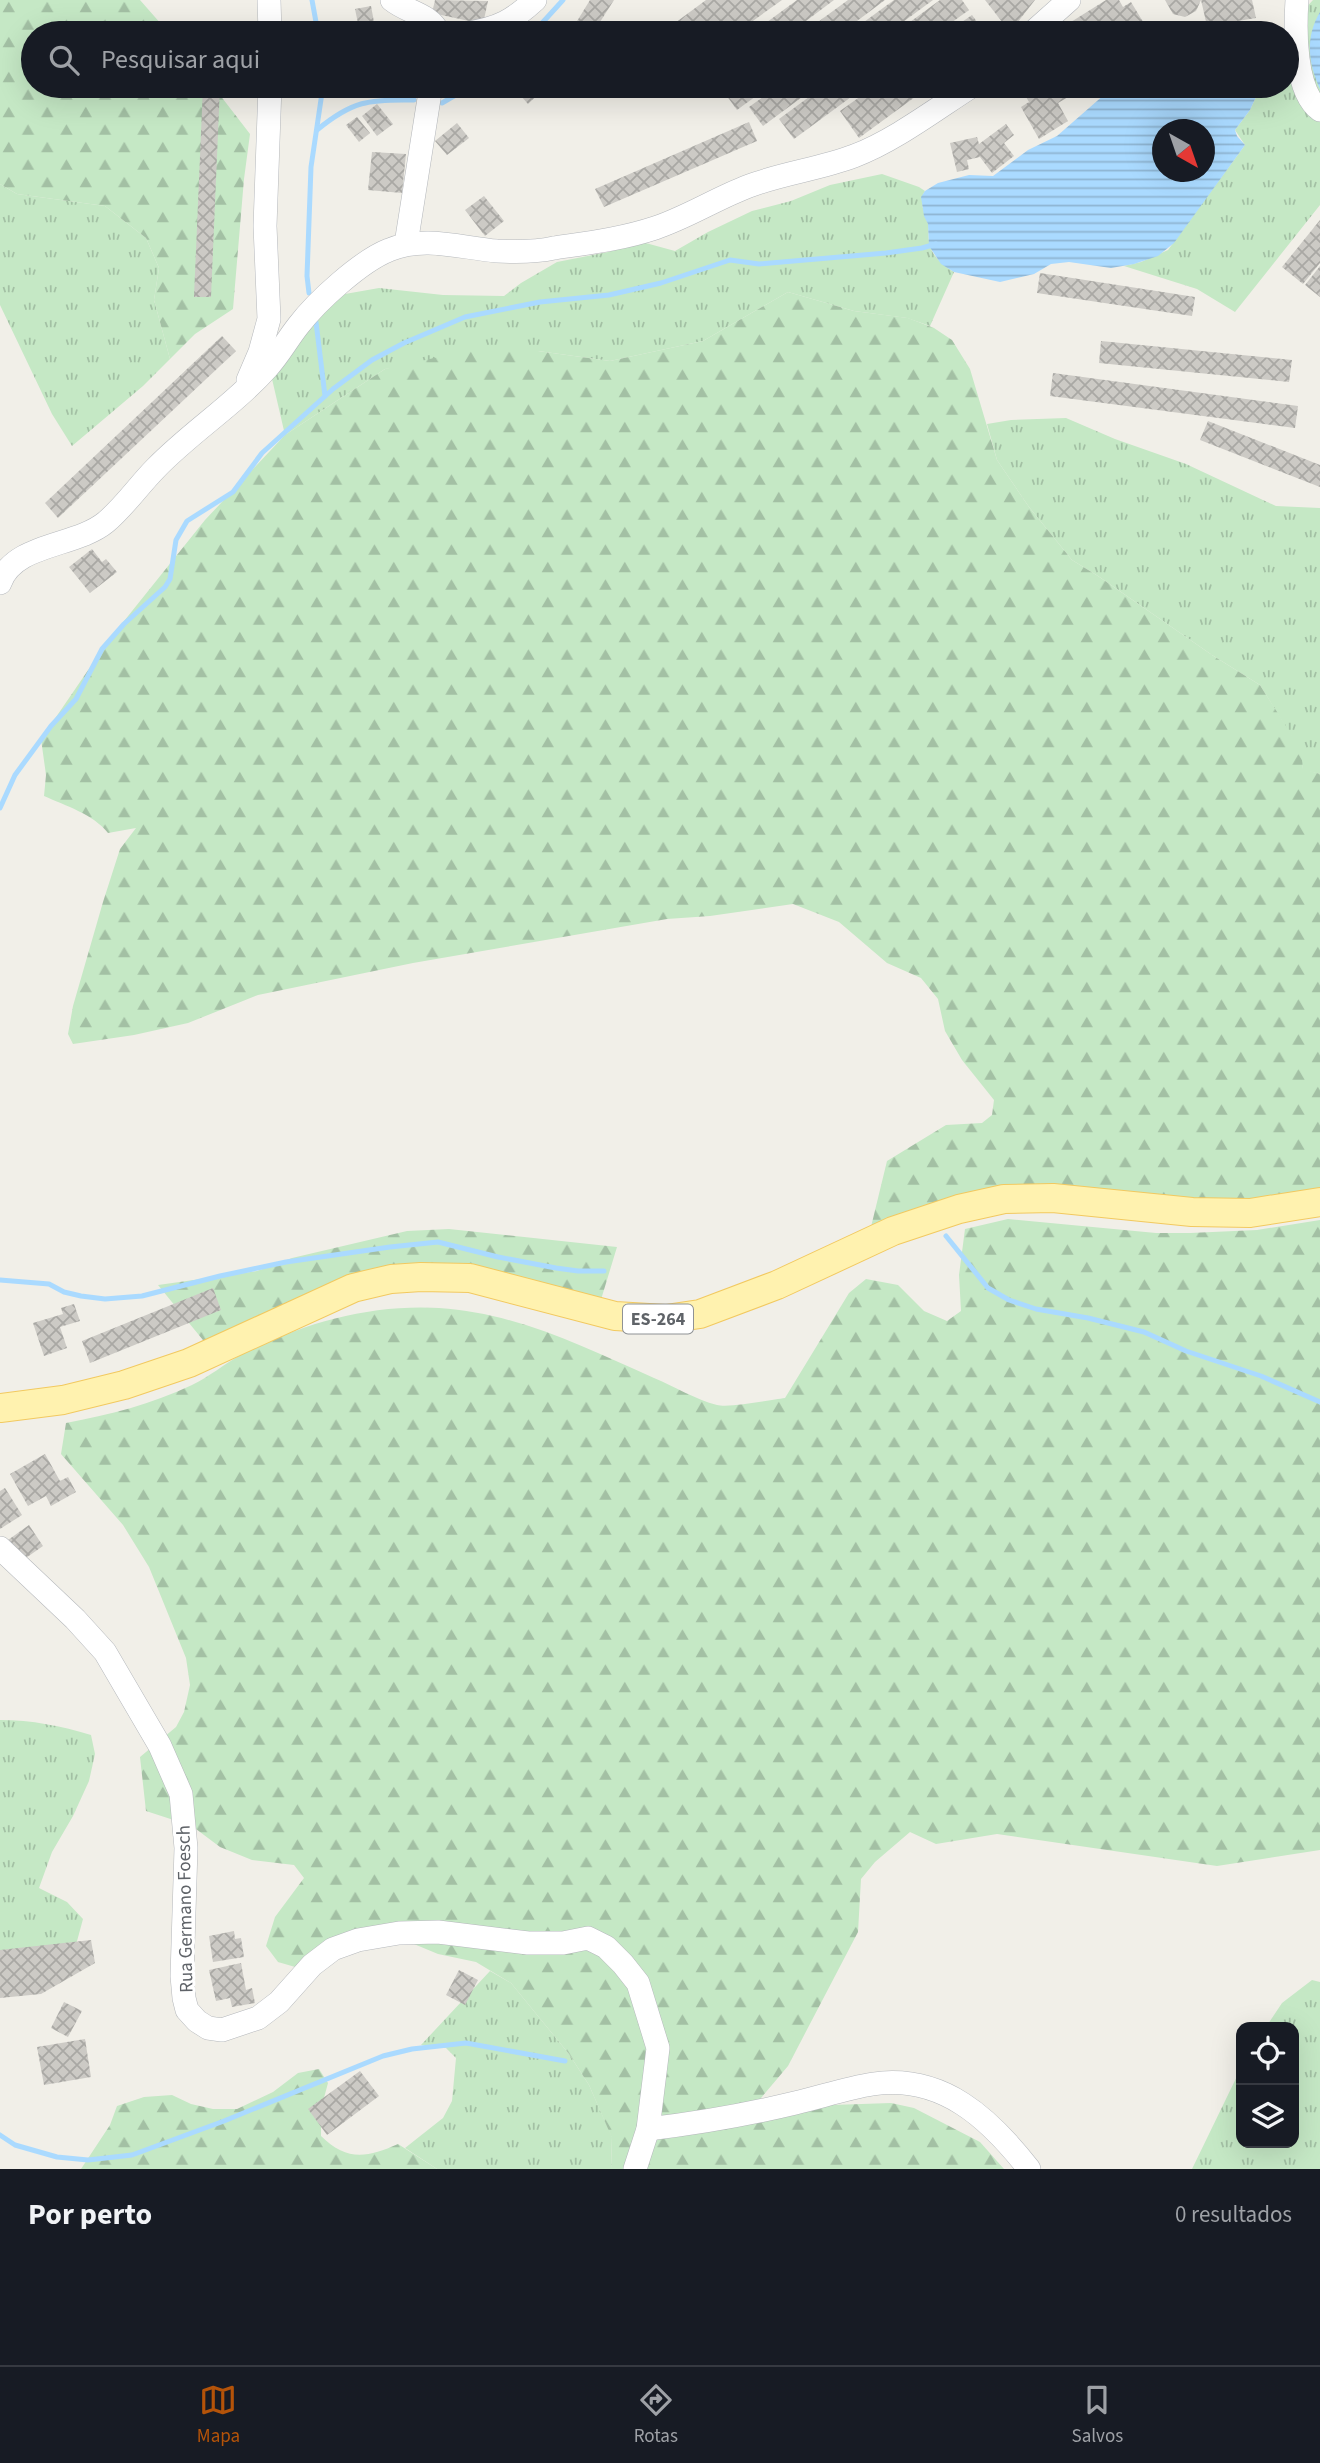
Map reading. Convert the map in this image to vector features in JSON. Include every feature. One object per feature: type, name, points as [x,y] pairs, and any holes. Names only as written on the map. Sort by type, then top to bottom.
[{"type":"main road","name":"ES-264","points":[[0,1408],[63,1400],[124,1385],[189,1363],[353,1288],[391,1279],[470,1278],[615,1317],[666,1319],[700,1314],[777,1285],[893,1231],[959,1209],[1004,1199],[1053,1198],[1192,1212],[1250,1213],[1320,1202]]},
{"type":"street","points":[[269,0],[270,21]]},
{"type":"street","points":[[392,0],[430,21]]},
{"type":"street","points":[[511,21],[535,0]]},
{"type":"street","points":[[1045,21],[1069,0]]},
{"type":"street","points":[[1295,21],[1297,0]]},
{"type":"street","points":[[1299,58],[1307,97],[1320,110]]},
{"type":"street","points":[[244,391],[260,352],[269,319],[265,226],[270,98]]},
{"type":"street","points":[[406,244],[429,98]]},
{"type":"street","points":[[0,583],[12,566],[25,557],[51,545],[75,540],[105,523],[156,468],[244,391],[282,351],[316,304],[387,251],[406,244],[425,242],[497,251],[538,251],[633,235],[680,219],[750,186],[855,156],[898,134],[954,98]]},
{"type":"street","name":"Rua Germano Foesch","points":[[0,1548],[75,1619],[105,1652],[160,1746],[181,1794],[186,1849],[182,1976],[187,2010],[197,2021],[208,2028],[222,2031],[258,2018],[279,2002],[312,1965],[333,1949],[358,1940],[399,1933],[438,1932],[527,1942],[563,1942],[588,1938],[606,1947],[638,1983],[658,2048],[648,2129],[635,2169]]},
{"type":"street","points":[[648,2129],[710,2122],[875,2084],[904,2084],[929,2088],[950,2096],[982,2116],[1029,2169]]},
{"type":"green space","points":[[0,0],[140,0],[158,21],[21,21],[21,98],[222,98],[250,134],[233,309],[195,334],[170,359],[154,300],[159,268],[146,238],[105,206],[17,194],[0,184]]},
{"type":"green space","points":[[1313,0],[1320,0],[1320,205],[1235,312],[1197,289],[1124,266],[1168,250],[1245,145],[1235,130],[1256,98],[1299,98],[1299,21],[1294,21]]},
{"type":"green space","points":[[882,174],[925,191],[922,203],[928,224],[930,247],[938,260],[954,272],[930,326],[907,318],[854,311],[788,292],[703,341],[610,361],[538,351],[385,369],[285,435],[269,366],[317,314],[345,294],[379,288],[443,295],[504,296],[557,262],[642,242],[675,251],[752,211],[791,201],[830,185]]},
{"type":"green space","points":[[0,184],[17,194],[105,206],[146,238],[159,268],[154,300],[170,359],[143,386],[72,446],[52,414],[0,305]]},
{"type":"green space","points":[[788,292],[854,311],[908,318],[934,328],[952,340],[970,369],[997,460],[1029,507],[1072,560],[1260,685],[1301,750],[1303,769],[1320,774],[1320,1194],[1286,1200],[1095,1200],[870,1231],[887,1161],[946,1125],[982,1123],[992,1115],[994,1100],[962,1060],[945,1031],[938,999],[921,978],[887,963],[839,922],[793,904],[710,916],[667,919],[413,963],[258,995],[188,1023],[134,1035],[73,1044],[68,1034],[73,1006],[103,902],[120,849],[136,828],[108,833],[87,816],[44,796],[46,775],[41,739],[108,641],[205,520],[285,435],[385,369],[479,348],[538,351],[610,361],[703,341]]},
{"type":"green space","points":[[1066,418],[1186,464],[1276,506],[1320,508],[1320,774],[1303,770],[1300,750],[1260,685],[1072,560],[1029,507],[997,460],[987,424],[1011,420]]},
{"type":"green space","points":[[1008,1219],[1156,1233],[1257,1230],[1320,1220],[1320,1850],[1217,1866],[997,1834],[936,1844],[910,1832],[875,1862],[861,1879],[858,1932],[788,2066],[745,2117],[832,2105],[891,2103],[914,2108],[980,2142],[1004,2169],[611,2169],[612,2138],[589,2085],[569,2054],[511,1983],[476,1962],[438,1954],[397,1937],[302,1969],[278,1962],[266,1946],[275,1917],[304,1878],[294,1865],[252,1860],[220,1847],[192,1826],[146,1811],[140,1757],[176,1727],[184,1712],[190,1685],[186,1658],[149,1567],[123,1525],[61,1454],[66,1423],[130,1408],[177,1392],[241,1355],[312,1325],[362,1313],[413,1308],[468,1311],[523,1324],[717,1405],[740,1405],[785,1398],[849,1293],[866,1279],[898,1285],[924,1311],[947,1321],[961,1311],[959,1275],[965,1229]]},
{"type":"green space","points":[[449,1229],[617,1247],[596,1316],[540,1301],[412,1282],[207,1345],[158,1285],[257,1271],[292,1258],[407,1231]]},
{"type":"green space","points":[[0,1720],[46,1724],[91,1735],[95,1754],[89,1781],[52,1852],[39,1888],[67,1902],[83,1919],[73,1956],[0,1996]]},
{"type":"green space","points":[[490,1971],[511,1983],[569,2054],[589,2085],[612,2137],[611,2169],[437,2169],[405,2148],[443,2118],[452,2101],[456,2058],[446,2048],[421,2045]]},
{"type":"green space","points":[[1312,1980],[1320,1982],[1320,2169],[1192,2169],[1236,2078],[1236,2148],[1299,2148],[1299,2022],[1269,2022],[1282,2003]]},
{"type":"green space","points":[[319,2069],[328,2083],[321,2109],[321,2136],[330,2144],[339,2150],[357,2155],[398,2144],[437,2169],[81,2169],[110,2125],[117,2106],[144,2097],[172,2095],[191,2104],[213,2109],[237,2109],[273,2092],[298,2073]]},
{"type":"water","points":[[1320,12],[1320,89],[1313,70],[1310,40]]},
{"type":"water","points":[[1100,98],[1256,98],[1235,130],[1245,145],[1174,243],[1158,256],[1111,268],[1069,262],[1051,264],[1034,274],[1000,282],[954,272],[941,264],[929,246],[928,224],[921,197],[925,191],[938,183],[969,175],[993,176],[1028,150],[1057,136]]},
{"type":"building","points":[[435,0],[488,1],[484,21],[469,21],[432,13]]},
{"type":"building","points":[[590,0],[614,0],[601,21],[577,21]]},
{"type":"building","points":[[706,0],[782,0],[753,21],[678,21]]},
{"type":"building","points":[[797,0],[834,0],[806,21],[768,21]]},
{"type":"building","points":[[848,0],[885,0],[857,21],[819,21]]},
{"type":"building","points":[[894,0],[933,0],[904,21],[865,21]]},
{"type":"building","points":[[940,0],[962,0],[969,10],[954,21],[911,21]]},
{"type":"building","points":[[985,0],[1035,0],[1019,21],[1001,21]]},
{"type":"building","points":[[1106,0],[1119,0],[1123,7],[1131,2],[1143,21],[1073,21]]},
{"type":"building","points":[[1165,0],[1201,0],[1196,11],[1185,17],[1173,14]]},
{"type":"building","points":[[1201,0],[1252,0],[1256,18],[1206,21]]},
{"type":"building","points":[[371,6],[374,21],[358,21],[355,9]]},
{"type":"building","points":[[972,15],[976,21],[963,21]]},
{"type":"building","points":[[202,98],[219,98],[211,297],[194,297]]},
{"type":"building","points":[[523,98],[534,98],[528,104]]},
{"type":"building","points":[[728,98],[754,98],[737,110]]},
{"type":"building","points":[[761,98],[801,98],[763,126],[749,107]]},
{"type":"building","points":[[808,98],[850,98],[794,139],[779,119]]},
{"type":"building","points":[[858,98],[914,98],[859,138],[840,111]]},
{"type":"building","points":[[1027,98],[1066,98],[1058,103],[1068,121],[1039,139],[1021,107],[1029,102]]},
{"type":"building","points":[[377,104],[393,124],[377,136],[362,116]]},
{"type":"building","points":[[357,117],[370,133],[359,142],[346,125]]},
{"type":"building","points":[[749,122],[757,141],[604,207],[595,189]]},
{"type":"building","points":[[457,123],[469,138],[447,155],[435,141]]},
{"type":"building","points":[[1006,124],[1014,135],[1004,143],[1014,156],[992,173],[980,157],[967,160],[969,169],[957,172],[950,143],[977,137],[979,144]]},
{"type":"building","points":[[372,152],[406,154],[402,193],[368,190]]},
{"type":"building","points":[[484,196],[504,221],[485,236],[465,210]]},
{"type":"building","points":[[1320,220],[1320,263],[1303,284],[1282,267]]},
{"type":"building","points":[[1320,266],[1320,297],[1305,285]]},
{"type":"building","points":[[1040,273],[1195,297],[1192,316],[1037,293]]},
{"type":"building","points":[[222,336],[236,351],[58,518],[45,503]]},
{"type":"building","points":[[1101,341],[1292,360],[1289,382],[1099,363]]},
{"type":"building","points":[[1053,373],[1298,406],[1295,428],[1050,396]]},
{"type":"building","points":[[1208,421],[1320,465],[1320,487],[1200,440]]},
{"type":"building","points":[[92,549],[102,562],[106,559],[117,572],[90,593],[69,567]]},
{"type":"building","points":[[213,1288],[221,1310],[90,1363],[82,1341]]},
{"type":"building","points":[[74,1304],[80,1321],[60,1327],[67,1348],[44,1356],[33,1323],[63,1314],[61,1308]]},
{"type":"building","points":[[45,1454],[60,1481],[68,1477],[76,1492],[51,1506],[46,1496],[28,1506],[10,1474]]},
{"type":"building","points":[[5,1488],[22,1515],[0,1529],[0,1491]]},
{"type":"building","points":[[29,1525],[43,1546],[23,1560],[8,1540]]},
{"type":"building","points":[[234,1931],[235,1939],[241,1938],[244,1957],[213,1962],[209,1936]]},
{"type":"building","points":[[91,1940],[95,1963],[41,1994],[0,1998],[0,1950]]},
{"type":"building","points":[[241,1963],[246,1990],[252,1988],[255,2003],[232,2007],[230,1998],[216,2001],[209,1970]]},
{"type":"building","points":[[459,1970],[478,1980],[465,2005],[446,1995]]},
{"type":"building","points":[[64,2002],[82,2011],[68,2037],[51,2028]]},
{"type":"building","points":[[85,2039],[91,2077],[44,2085],[37,2047]]},
{"type":"building","points":[[360,2071],[379,2096],[327,2135],[308,2109]]},
{"type":"waterway","points":[[312,0],[316,21]]},
{"type":"waterway","points":[[544,21],[563,0]]},
{"type":"waterway","points":[[309,293],[307,276],[311,167],[321,98]]},
{"type":"waterway","points":[[442,103],[451,98]]},
{"type":"waterway","points":[[317,130],[351,107],[373,101],[414,100]]},
{"type":"waterway","points":[[0,808],[15,775],[51,726],[76,699],[102,649],[124,624],[165,587],[170,579],[176,540],[187,521],[233,492],[262,453],[333,389],[372,360],[465,317],[540,302],[609,295],[661,283],[730,260],[759,264],[886,253],[936,244]]},
{"type":"waterway","points":[[316,322],[325,396]]},
{"type":"waterway","points":[[946,1236],[988,1288],[1009,1300],[1036,1309],[1144,1332],[1186,1351],[1261,1376],[1320,1402]]},
{"type":"waterway","points":[[0,1280],[49,1284],[64,1292],[105,1299],[142,1296],[286,1262],[438,1242],[556,1268],[604,1271]]},
{"type":"waterway","points":[[0,2135],[15,2145],[57,2157],[88,2160],[132,2155],[224,2121],[383,2056],[412,2049],[466,2043],[565,2061]]}]
